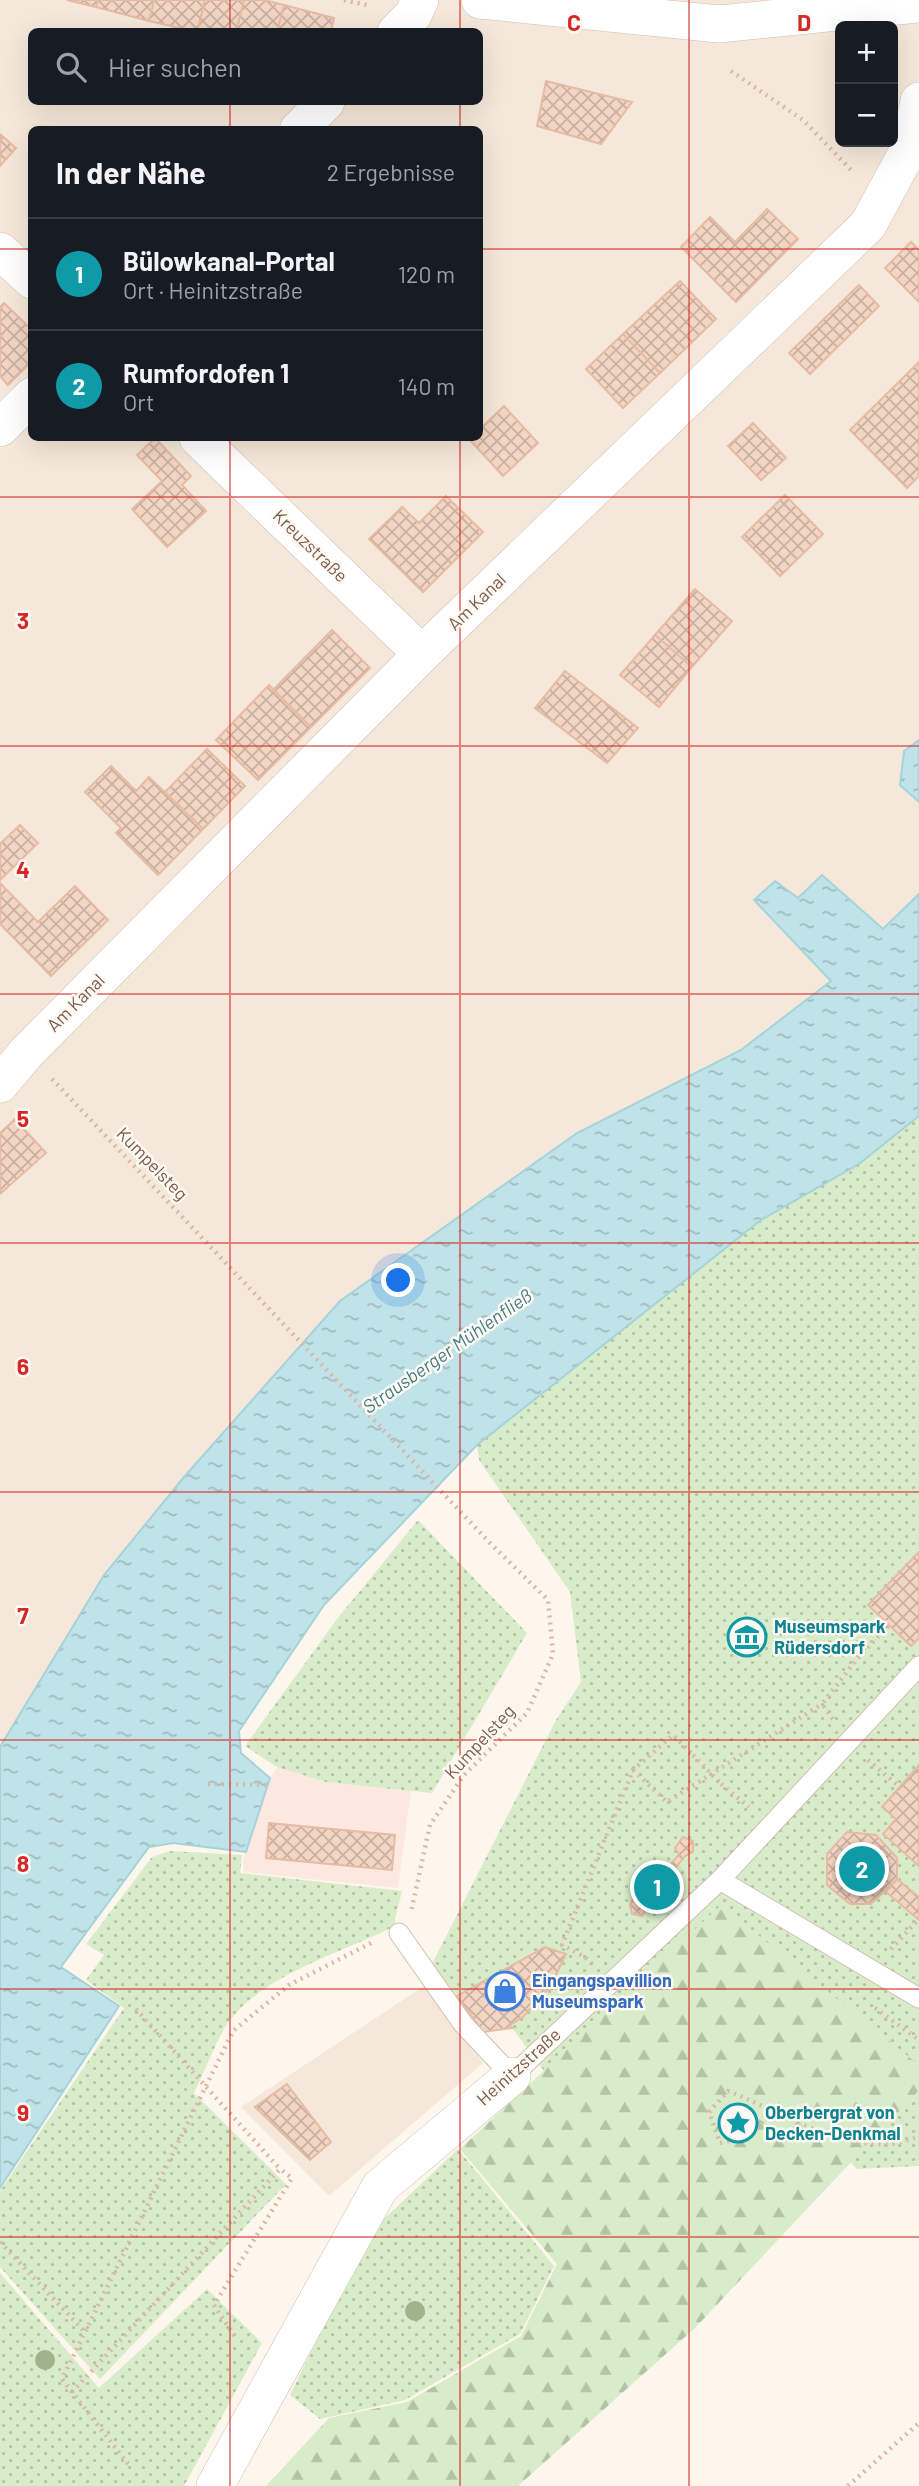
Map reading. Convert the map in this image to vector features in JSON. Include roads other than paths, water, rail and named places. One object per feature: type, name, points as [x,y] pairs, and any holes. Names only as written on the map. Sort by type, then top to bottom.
[{"type":"street","points":[[400,28],[413,15],[420,0]]},
{"type":"street","points":[[491,1],[719,24],[918,5]]},
{"type":"street","name":"Am Kanal","points":[[8,1073],[422,654],[868,225],[909,149],[919,101]]},
{"type":"street","points":[[302,126],[323,105]]},
{"type":"street","points":[[0,251],[28,276]]},
{"type":"street","points":[[0,428],[28,400]]},
{"type":"street","name":"Kreuzstraße","points":[[201,441],[422,654]]},
{"type":"street","name":"Heinitzstraße","points":[[215,2486],[380,2188],[512,2076]]},
{"type":"lane","name":"Heinitzstraße","points":[[512,2076],[720,1880],[919,1666]]},
{"type":"lane","points":[[720,1880],[874,1968],[919,1998]]},
{"type":"lane","points":[[399,1933],[463,2024],[512,2076]]},
{"type":"water","points":[[919,740],[919,802],[900,785],[904,751]]},
{"type":"water","name":"Strausberger Mühlenfließ","points":[[822,875],[883,929],[919,894],[919,1116],[859,1164],[761,1220],[477,1445],[324,1605],[239,1731],[241,1753],[270,1778],[246,1852],[173,1843],[149,1847],[61,1967],[119,2006],[0,2188],[0,1747],[104,1575],[184,1477],[340,1301],[577,1133],[741,1050],[831,981],[754,900],[775,881],[798,898]]},
{"type":"place","name":"Museumspark Rüdersdorf","points":[[747,1637]]},
{"type":"place","name":"Rumfordofen 1","points":[[862,1869]]},
{"type":"place","name":"Bülowkanal-Portal","points":[[657,1887]]},
{"type":"place","name":"Eingangspavillion Museumspark","points":[[505,1991]]},
{"type":"place","name":"Oberbergrat von Decken-Denkmal","points":[[738,2123]]}]
